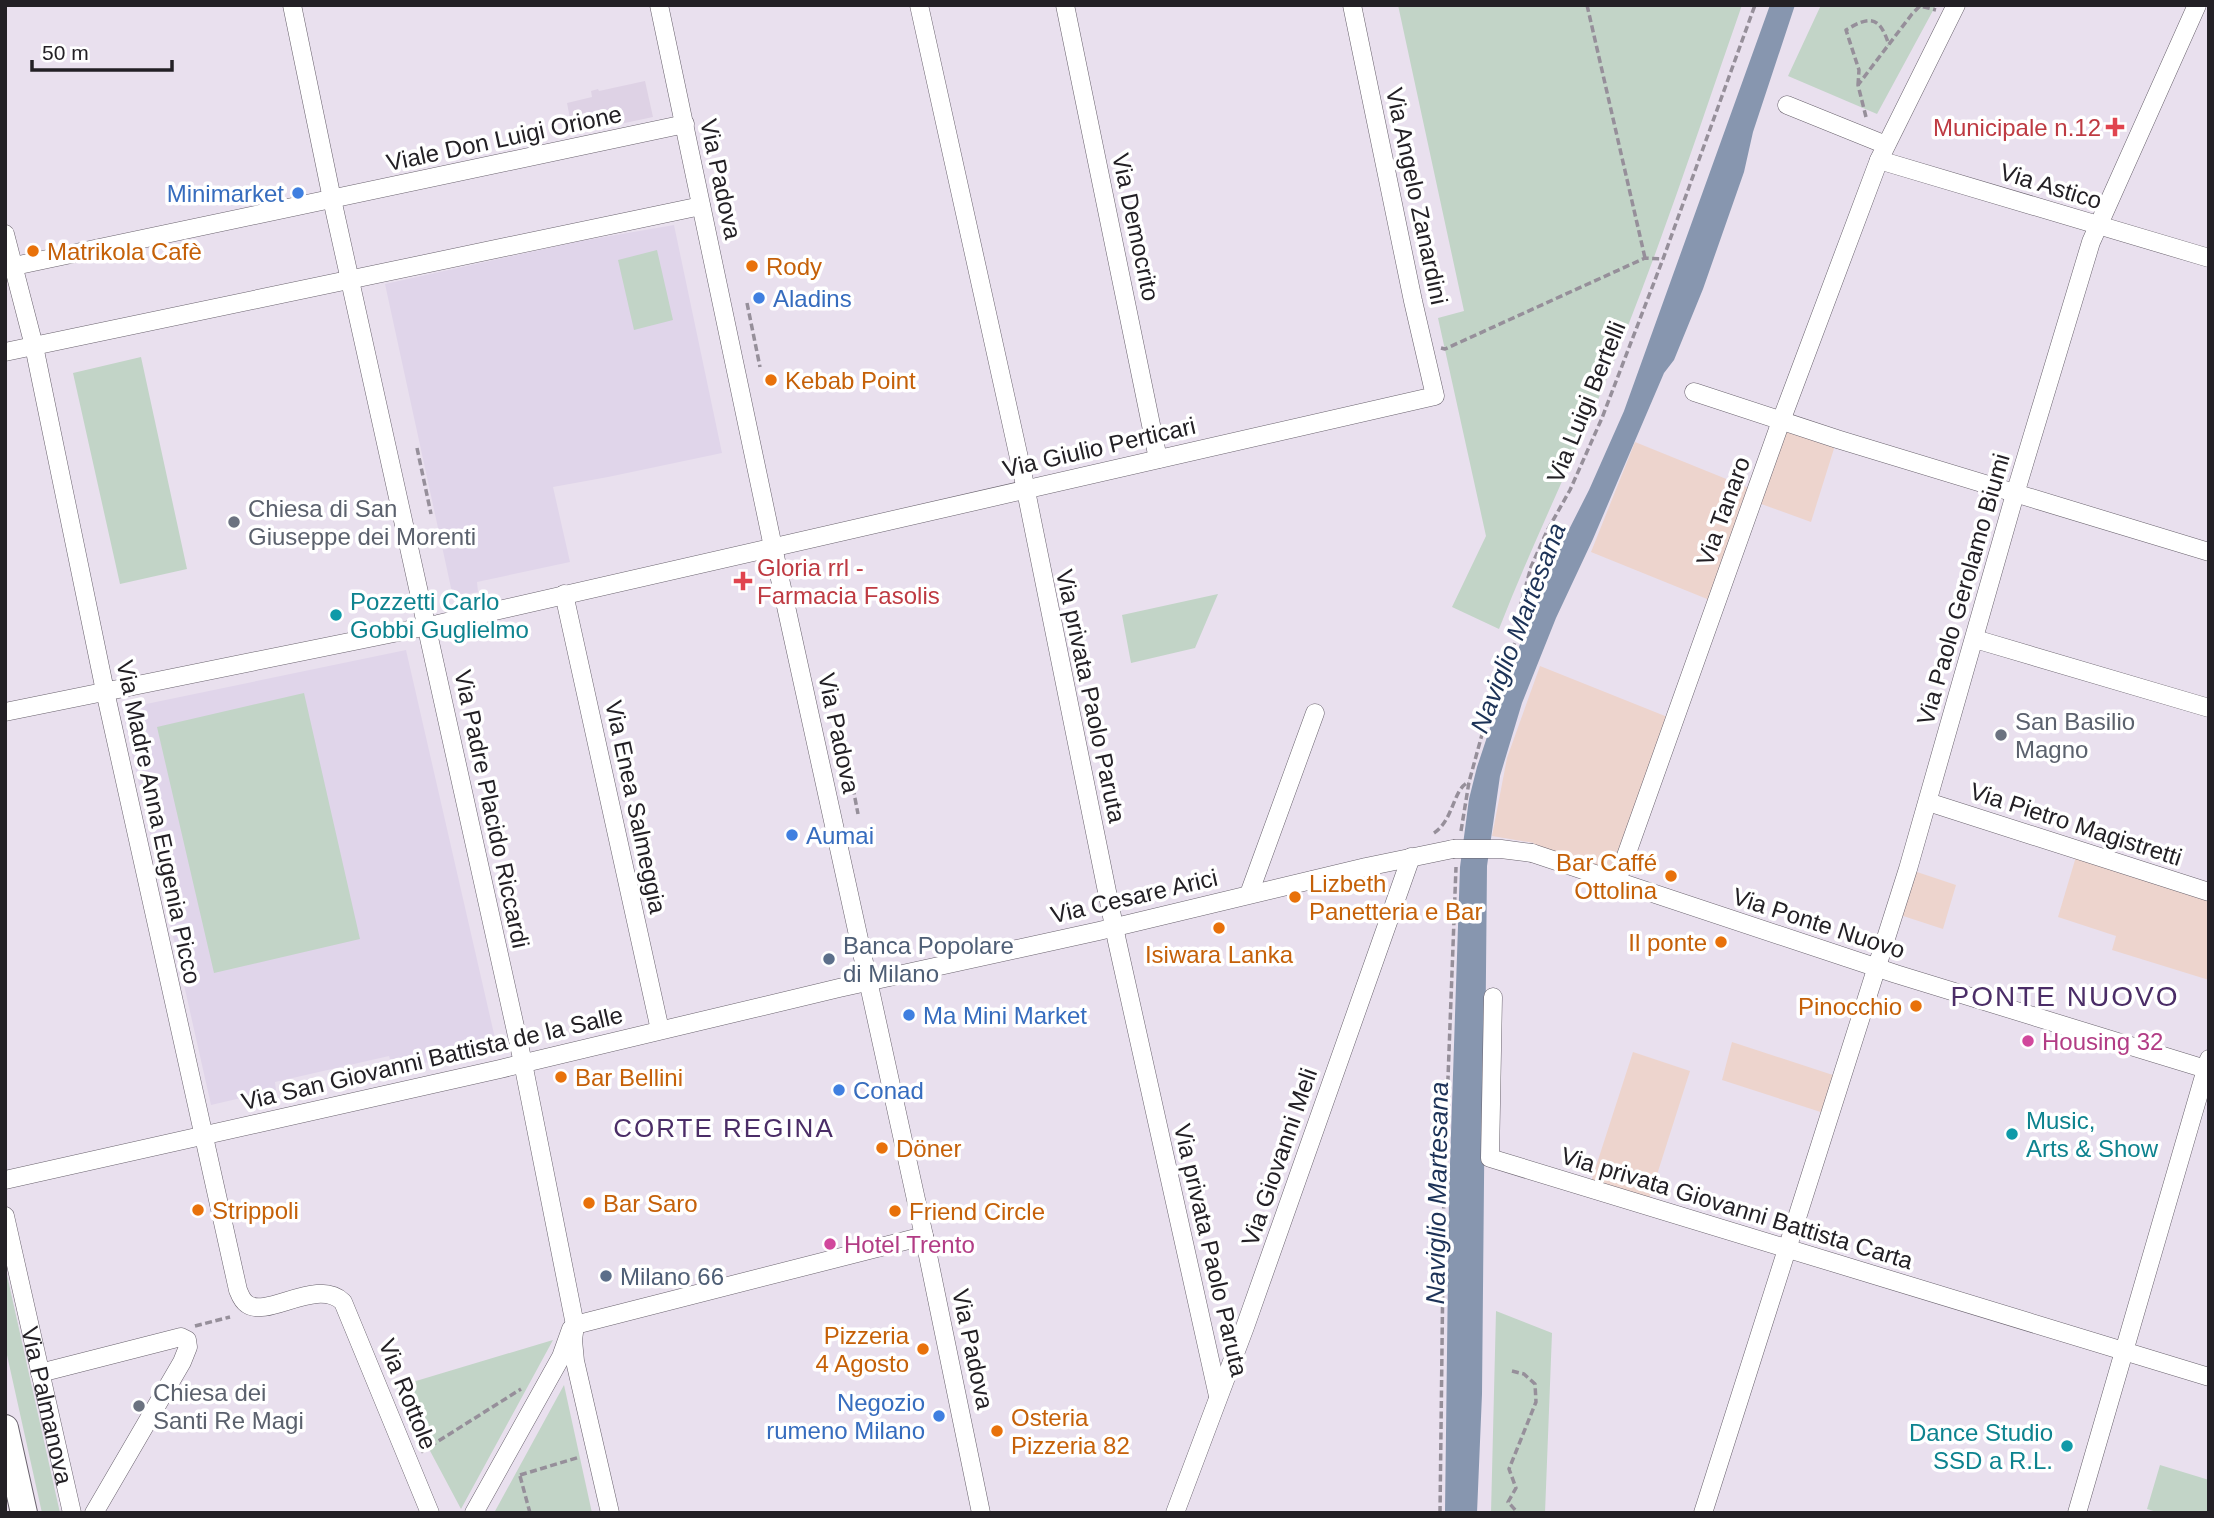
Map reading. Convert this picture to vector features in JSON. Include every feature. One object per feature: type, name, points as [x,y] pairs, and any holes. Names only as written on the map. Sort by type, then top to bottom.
[{"type":"highway","name":"Via Palmanova","points":[[5,1428],[24,1513]]},
{"type":"street","points":[[292,5],[350,278]]},
{"type":"street","name":"Via Padova","points":[[659,5],[981,1513]]},
{"type":"street","name":"Via privata Paolo Paruta","points":[[919,5],[1025,489],[1114,927],[1218,1396]]},
{"type":"street","name":"Via Democrito","points":[[1065,5],[1158,458]]},
{"type":"street","name":"Via Angelo Zanardini","points":[[1352,5],[1413,301],[1436,396]]},
{"type":"street","name":"Via Paolo Gerolamo Biumi","points":[[1703,1513],[1928,802],[2015,494],[2087,255],[2197,5]]},
{"type":"street","name":"Via Tanaro","points":[[1617,881],[1878,147],[1948,9]]},
{"type":"street","name":"Via Astico","points":[[1787,105],[1878,147],[2098,225],[2209,258]]},
{"type":"street","name":"Viale Don Luigi Orione","points":[[9,267],[685,124]]},
{"type":"street","points":[[5,352],[701,206]]},
{"type":"street","points":[[5,234],[9,267],[34,346]]},
{"type":"street","name":"Via Padre Placido Riccardi","points":[[350,278],[523,1063],[575,1325],[575,1361],[610,1513]]},
{"type":"street","name":"Via Madre Anna Eugenia Picco","points":[[34,346],[105,691],[238,1290],[251,1307],[315,1294],[337,1296]]},
{"type":"street","points":[[1694,392],[2015,494],[2209,552]]},
{"type":"street","name":"Via Giulio Perticari","points":[[5,712],[426,626],[1436,396]]},
{"type":"street","name":"Via Enea Salmeggia","points":[[564,594],[660,1030]]},
{"type":"street","points":[[1975,639],[2209,708]]},
{"type":"street","points":[[1249,894],[1315,713]]},
{"type":"street","name":"Via Pietro Magistretti","points":[[1928,802],[2209,892]]},
{"type":"street","name":"Via Ponte Nuovo","points":[[1420,855],[1468,848],[1532,853],[1877,968],[2208,1066]]},
{"type":"street","name":"Via Cesare Arici","points":[[868,981],[1420,855]]},
{"type":"street","name":"Via Giovanni Meli","points":[[1175,1513],[1420,855]]},
{"type":"street","name":"Via San Giovanni Battista de la Salle","points":[[5,1180],[523,1063],[868,981]]},
{"type":"street","name":"Via privata Giovanni Battista Carta","points":[[1493,997],[1490,1158],[2209,1377]]},
{"type":"street","points":[[2077,1513],[2208,1066]]},
{"type":"street","name":"Via Palmanova","points":[[5,1216],[72,1513]]},
{"type":"street","points":[[474,1513],[561,1357],[570,1329],[575,1325],[924,1236]]},
{"type":"street","name":"Via Rottole","points":[[337,1296],[347,1308],[430,1513]]},
{"type":"street","points":[[40,1373],[185,1338],[188,1347],[183,1362],[94,1513]]},
{"type":"path","points":[[1587,5],[1645,258]]},
{"type":"path","name":"Via Luigi Bertelli","points":[[1460,836],[1469,782],[1489,709],[1517,637],[1520,607],[1531,568],[1602,418],[1755,5]]},
{"type":"path","points":[[1858,85],[1920,6],[1948,9]]},
{"type":"path","points":[[1878,147],[1858,85],[1859,70],[1846,30],[1867,21],[1877,22],[1883,28],[1889,45]]},
{"type":"path","points":[[1441,348],[1445,349],[1645,258],[1663,259]]},
{"type":"path","points":[[747,303],[760,367]]},
{"type":"path","points":[[417,448],[430,514]]},
{"type":"path","points":[[849,767],[858,814]]},
{"type":"path","points":[[1420,855],[1409,847],[1412,841],[1442,827],[1453,809],[1459,789],[1469,782]]},
{"type":"path","points":[[1440,1513],[1444,1184],[1456,865]]},
{"type":"path","points":[[185,1338],[192,1327],[230,1317]]},
{"type":"path","points":[[1512,1371],[1524,1374],[1535,1384],[1536,1402],[1509,1469],[1516,1488],[1508,1502],[1518,1513]]},
{"type":"path","points":[[419,1453],[528,1385]]},
{"type":"path","points":[[530,1513],[518,1474],[582,1456]]},
{"type":"shaded area","points":[[645,81],[653,117],[573,134],[567,103],[592,97],[591,91],[598,89],[599,91]]},
{"type":"shaded area","points":[[674,225],[722,453],[553,487],[570,562],[477,582],[478,592],[453,597],[385,284],[581,241]]},
{"type":"shaded area","points":[[1781,421],[1837,439],[1811,522],[1753,501],[1717,603],[1591,552],[1635,442],[1756,491]]},
{"type":"shaded area","points":[[406,650],[497,1047],[393,1070],[389,1056],[275,1082],[276,1090],[211,1105],[122,709]]},
{"type":"shaded area","points":[[1540,666],[1675,720],[1617,881],[1532,853],[1534,843],[1492,836],[1507,758]]},
{"type":"shaded area","points":[[2078,850],[2209,892],[2209,980],[2112,950],[2116,936],[2058,917]]},
{"type":"shaded area","points":[[1908,869],[1956,885],[1943,929],[1894,913]]},
{"type":"shaded area","points":[[1732,1042],[1842,1078],[1830,1115],[1722,1080]]},
{"type":"shaded area","points":[[1633,1052],[1690,1071],[1647,1206],[1589,1188]]},
{"type":"green space","points":[[1398,5],[1742,5],[1626,331],[1499,629],[1452,607],[1486,536],[1438,318],[1464,311]]},
{"type":"green space","points":[[1821,5],[1936,5],[1877,114],[1788,76]]},
{"type":"green space","points":[[657,250],[673,320],[634,330],[618,260]]},
{"type":"green space","points":[[141,357],[187,569],[120,584],[73,373]]},
{"type":"green space","points":[[1218,594],[1195,648],[1131,663],[1122,615]]},
{"type":"green space","points":[[304,693],[360,939],[214,973],[157,727]]},
{"type":"green space","points":[[5,1266],[60,1513],[42,1513],[5,1346]]},
{"type":"green space","points":[[1496,1311],[1552,1333],[1545,1513],[1491,1513]]},
{"type":"green space","points":[[553,1340],[461,1509],[396,1387]]},
{"type":"green space","points":[[564,1385],[592,1513],[494,1513]]},
{"type":"green space","points":[[2160,1465],[2209,1480],[2209,1513],[2160,1513],[2147,1509]]},
{"type":"water","points":[[1770,5],[1795,5],[1753,132],[1744,172],[1703,289],[1674,360],[1664,373],[1556,618],[1522,703],[1500,776],[1487,866],[1482,1394],[1477,1513],[1445,1513],[1449,1193],[1460,867],[1469,799],[1507,677],[1553,561],[1589,490],[1624,411]]},
{"type":"place","name":"Municipale n.12","points":[[2115,127]]},
{"type":"place","name":"Minimarket","points":[[298,193]]},
{"type":"place","name":"Matrikola Cafè","points":[[33,251]]},
{"type":"place","name":"Rody","points":[[752,266]]},
{"type":"place","name":"Aladins","points":[[759,298]]},
{"type":"place","name":"Kebab Point","points":[[771,380]]},
{"type":"place","name":"Chiesa di San Giuseppe dei Morenti","points":[[234,522]]},
{"type":"place","name":"Gloria rrl - Farmacia Fasolis","points":[[743,581]]},
{"type":"place","name":"Pozzetti Carlo Gobbi Guglielmo","points":[[336,615]]},
{"type":"place","name":"San Basilio Magno","points":[[2001,735]]},
{"type":"place","name":"Aumai","points":[[792,835]]},
{"type":"place","name":"Bar Caffé Ottolina","points":[[1671,876]]},
{"type":"place","name":"Lizbeth Panetteria e Bar","points":[[1295,897]]},
{"type":"place","name":"Isiwara Lanka","points":[[1219,928]]},
{"type":"place","name":"Il ponte","points":[[1721,942]]},
{"type":"place","name":"Banca Popolare di Milano","points":[[829,959]]},
{"type":"place","name":"Pinocchio","points":[[1916,1006]]},
{"type":"place","name":"Ma Mini Market","points":[[909,1015]]},
{"type":"place","name":"Housing 32","points":[[2028,1041]]},
{"type":"place","name":"Bar Bellini","points":[[561,1077]]},
{"type":"place","name":"Conad","points":[[839,1090]]},
{"type":"place","name":"Music, Arts & Show","points":[[2012,1134]]},
{"type":"place","name":"Döner","points":[[882,1148]]},
{"type":"place","name":"Bar Saro","points":[[589,1203]]},
{"type":"place","name":"Strippoli","points":[[198,1210]]},
{"type":"place","name":"Friend Circle","points":[[895,1211]]},
{"type":"place","name":"Hotel Trento","points":[[830,1244]]},
{"type":"place","name":"Milano 66","points":[[606,1276]]},
{"type":"place","name":"Pizzeria 4 Agosto","points":[[923,1349]]},
{"type":"place","name":"Chiesa dei Santi Re Magi","points":[[139,1406]]},
{"type":"place","name":"Negozio rumeno Milano","points":[[939,1416]]},
{"type":"place","name":"Osteria Pizzeria 82","points":[[997,1431]]},
{"type":"place","name":"Dance Studio SSD a R.L.","points":[[2067,1446]]},
{"type":"district","name":"PONTE NUOVO","points":[[2065,996]]},
{"type":"district","name":"CORTE REGINA","points":[[724,1128]]},
{"type":"water label","name":"Naviglio Martesana","points":[[1518,628]]},
{"type":"water label","name":"Naviglio Martesana","points":[[1437,1193]]}]
